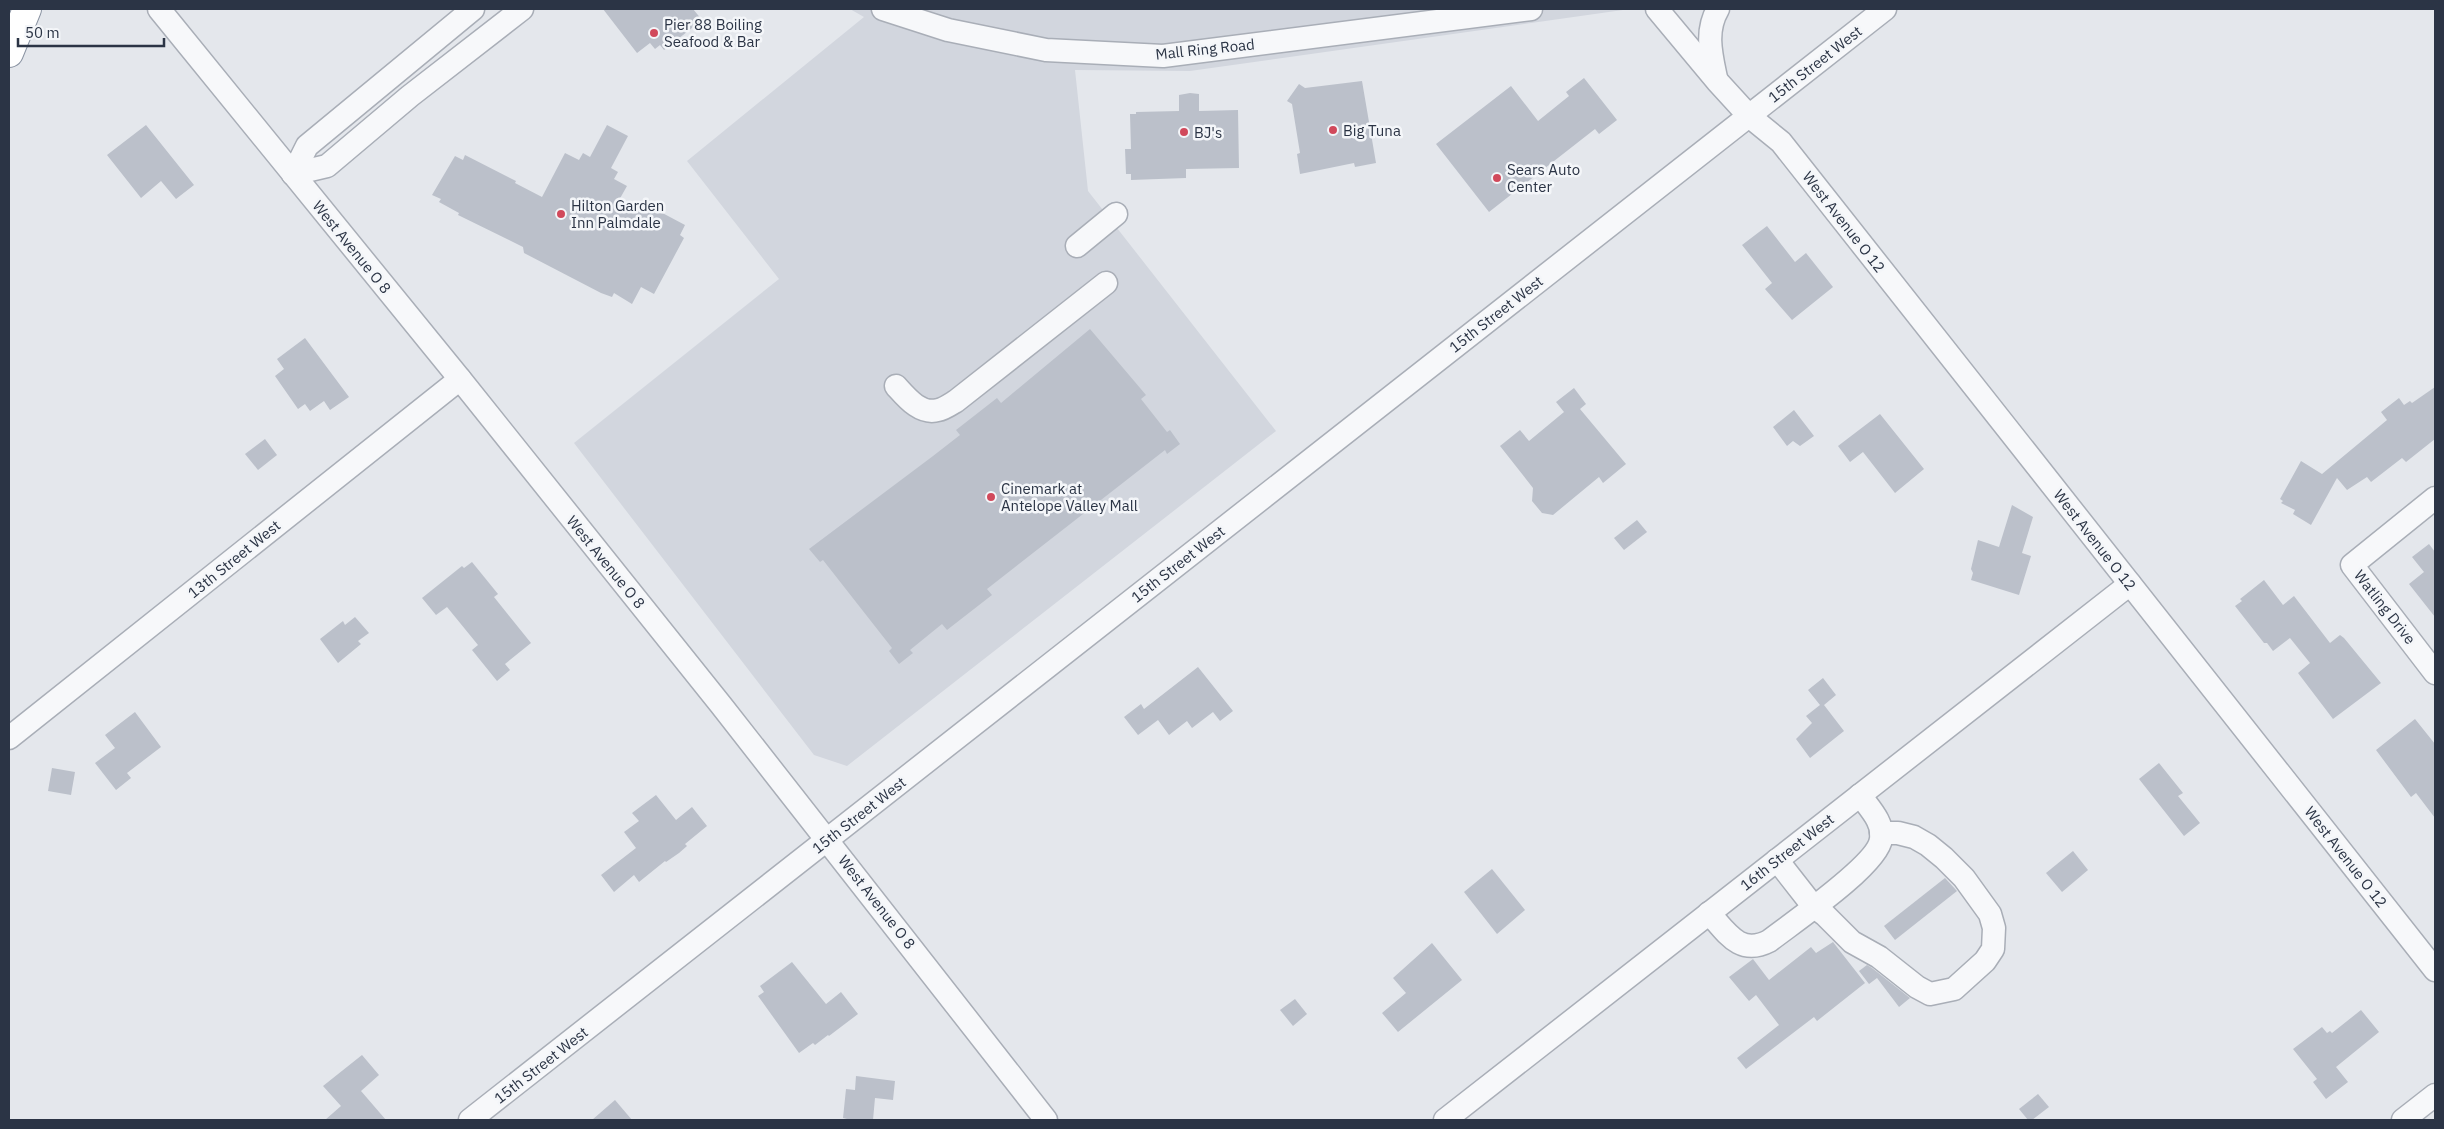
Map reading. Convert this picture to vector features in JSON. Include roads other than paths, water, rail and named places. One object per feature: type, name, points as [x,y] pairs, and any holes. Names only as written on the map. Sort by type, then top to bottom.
[{"type":"highway","points":[[9,53],[27,9]]},
{"type":"street","name":"West Avenue O 8","points":[[160,9],[460,378],[828,839],[1046,1120]]},
{"type":"street","points":[[293,174],[308,146],[473,9]]},
{"type":"street","points":[[293,174],[327,166],[410,96],[522,9]]},
{"type":"street","name":"Mall Ring Road","points":[[883,9],[948,30],[1046,50],[1163,56],[1531,9]]},
{"type":"street","name":"West Avenue O 12","points":[[1658,9],[1748,116],[1781,142],[2435,970]]},
{"type":"street","points":[[1717,81],[1709,47],[1713,18],[1718,9]]},
{"type":"street","name":"15th Street West","points":[[470,1120],[1885,9]]},
{"type":"street","points":[[1077,246],[1116,214]]},
{"type":"street","points":[[896,386],[911,403],[929,410],[938,410],[956,401],[1106,283]]},
{"type":"street","name":"13th Street West","points":[[9,738],[460,378]]},
{"type":"street","name":"Watling Drive","points":[[2435,498],[2352,565],[2435,673]]},
{"type":"street","name":"16th Street West","points":[[1445,1120],[2130,584]]},
{"type":"street","points":[[1709,913],[1737,942],[1758,946],[1769,941],[1862,868],[1873,857],[1879,846],[1882,833],[1878,819],[1860,795]]},
{"type":"street","points":[[1777,860],[1813,906],[1825,915],[1852,942],[1880,957],[1917,987],[1930,994],[1954,989],[1985,961],[1993,949],[1994,928],[1987,907],[1944,858],[1914,837],[1898,833],[1882,833]]},
{"type":"street","points":[[2403,1120],[2435,1095]]},
{"type":"place","name":"Pier 88 Boiling Seafood & Bar","points":[[654,33]]},
{"type":"place","name":"Big Tuna","points":[[1333,130]]},
{"type":"place","name":"BJ's","points":[[1184,132]]},
{"type":"place","name":"Sears Auto Center","points":[[1497,178]]},
{"type":"place","name":"Hilton Garden Inn Palmdale","points":[[561,214]]},
{"type":"place","name":"Cinemark at Antelope Valley Mall","points":[[991,497]]}]
